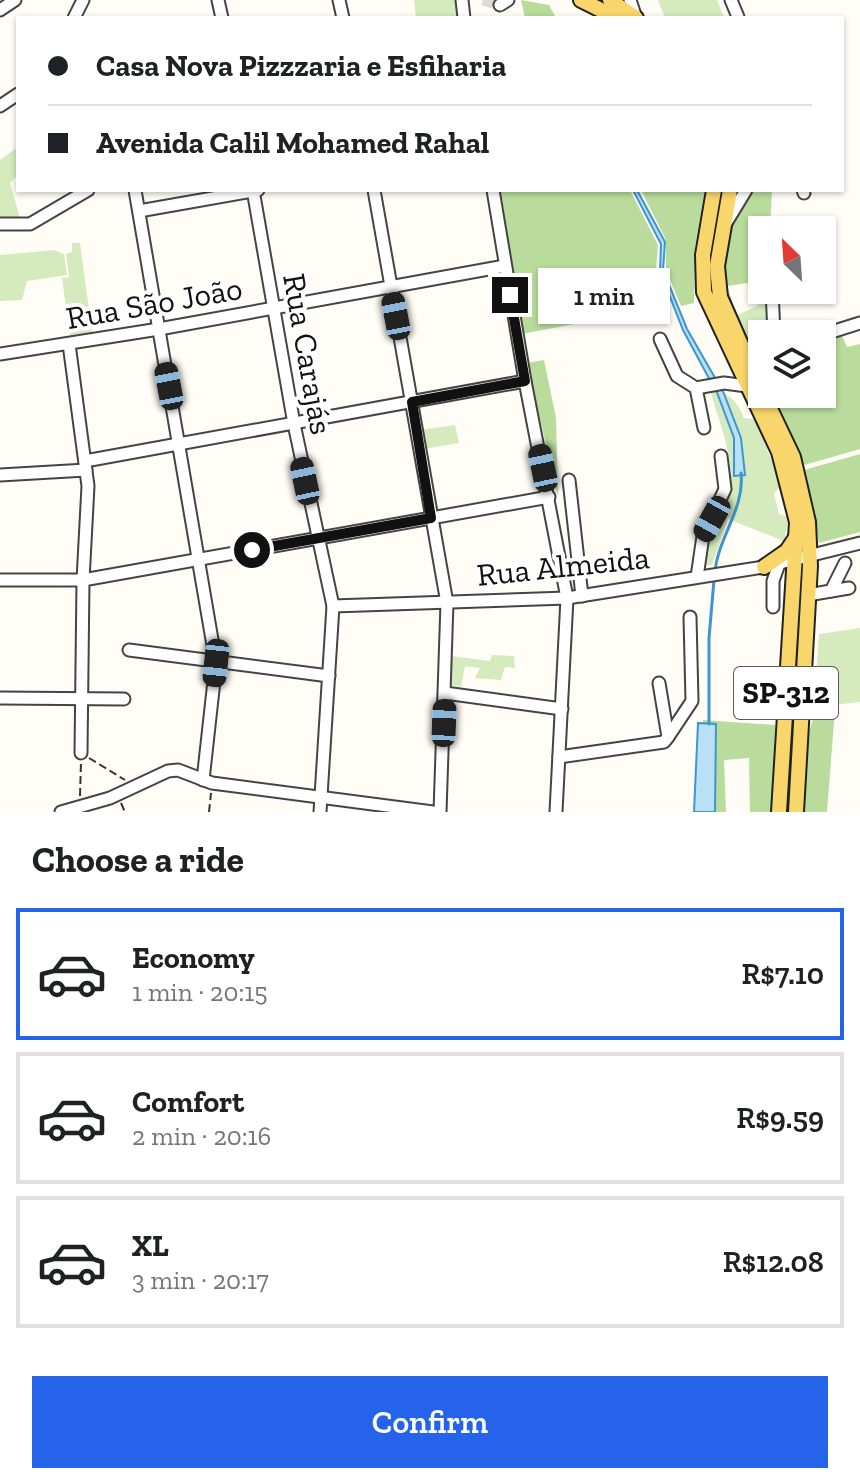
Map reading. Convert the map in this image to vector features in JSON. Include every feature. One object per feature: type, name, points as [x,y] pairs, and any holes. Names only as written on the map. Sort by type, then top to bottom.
[{"type":"main road","points":[[581,0],[613,16]]},
{"type":"main road","points":[[610,0],[633,16]]},
{"type":"main road","name":"SP-312","points":[[714,192],[703,255],[704,292],[779,452],[794,503],[800,563],[808,595],[796,812]]},
{"type":"main road","name":"SP-312","points":[[727,192],[726,224],[717,266],[720,297],[748,357]]},
{"type":"main road","name":"SP-312","points":[[771,408],[799,475],[808,522],[800,563],[779,812]]},
{"type":"main road","points":[[771,566],[797,536]]},
{"type":"main road","points":[[771,566],[800,563],[808,595]]},
{"type":"street","points":[[0,10],[15,0]]},
{"type":"street","points":[[0,224],[30,224],[85,192]]},
{"type":"street","points":[[135,192],[216,663],[208,781]]},
{"type":"street","points":[[139,211],[244,192]]},
{"type":"street","name":"Rua Carajás","points":[[255,192],[294,424],[333,606],[320,812]]},
{"type":"street","points":[[374,192],[447,603],[440,812]]},
{"type":"street","points":[[493,192],[525,381],[567,598],[556,812]]},
{"type":"street","points":[[726,224],[745,192]]},
{"type":"street","name":"Rua São João","points":[[0,354],[159,329],[505,266]]},
{"type":"street","points":[[836,331],[860,323]]},
{"type":"street","points":[[660,339],[677,376],[696,388],[718,384],[747,386]]},
{"type":"street","points":[[69,344],[86,465],[81,753]]},
{"type":"street","points":[[718,384],[737,367]]},
{"type":"street","points":[[0,475],[86,465],[180,444],[525,381]]},
{"type":"street","points":[[696,388],[704,428]]},
{"type":"street","points":[[709,576],[703,536],[725,489],[721,456]]},
{"type":"street","points":[[569,480],[582,596]]},
{"type":"street","points":[[0,580],[83,580],[549,497]]},
{"type":"street","points":[[800,563],[860,543]]},
{"type":"street","points":[[831,591],[845,563]]},
{"type":"street","points":[[771,566],[773,607]]},
{"type":"street","name":"Rua Almeida","points":[[333,606],[567,598],[771,566]]},
{"type":"street","points":[[808,595],[849,588]]},
{"type":"street","points":[[559,757],[664,742],[692,701],[690,617]]},
{"type":"street","points":[[129,650],[329,676]]},
{"type":"street","points":[[659,683],[668,737]]},
{"type":"street","points":[[445,693],[562,709]]},
{"type":"street","points":[[0,698],[124,699]]},
{"type":"street","points":[[61,812],[80,808],[178,770],[208,781],[433,812]]},
{"type":"path","points":[[81,753],[125,780],[141,783]]},
{"type":"path","points":[[80,808],[81,753]]},
{"type":"path","points":[[208,781],[209,812]]},
{"type":"green space","points":[[414,0],[455,0],[459,16],[416,16]]},
{"type":"green space","points":[[521,0],[549,5],[555,16],[525,16]]},
{"type":"green space","points":[[658,0],[717,0],[723,16],[664,16]]},
{"type":"green space","points":[[16,148],[16,177],[10,183],[20,218],[0,217],[0,160]]},
{"type":"green space","points":[[498,192],[631,192],[658,245],[656,271],[669,306],[522,334]]},
{"type":"green space","points":[[642,192],[705,192],[695,247],[694,303],[681,306],[666,270],[666,240]]},
{"type":"green space","points":[[748,192],[772,192],[771,216],[748,216],[748,283],[727,286],[735,310],[728,313],[722,262],[726,235]]},
{"type":"green space","points":[[72,243],[80,243],[92,332],[70,336],[62,278],[69,277],[66,254],[72,252]]},
{"type":"green space","points":[[54,250],[64,254],[67,275],[27,281],[22,300],[0,301],[0,255]]},
{"type":"green space","points":[[769,304],[770,320],[748,320],[748,353],[732,317]]},
{"type":"green space","points":[[842,335],[847,347],[860,344],[860,449],[801,466],[774,408],[836,408],[836,337]]},
{"type":"green space","points":[[544,360],[556,418],[558,496],[527,363]]},
{"type":"green space","points":[[710,389],[732,398],[744,418],[754,419],[782,484],[774,494],[779,514],[789,517],[784,541],[728,519],[712,565],[702,565],[707,542],[726,498],[730,477],[728,452]]},
{"type":"green space","points":[[455,425],[459,443],[424,449],[420,430]]},
{"type":"green space","points":[[860,454],[860,532],[819,543],[804,470]]},
{"type":"green space","points":[[860,628],[860,702],[814,707],[819,634]]},
{"type":"green space","points":[[492,655],[514,656],[515,668],[505,667],[501,680],[475,678],[480,668],[465,666],[461,687],[450,685],[451,656],[490,661]]},
{"type":"green space","points":[[816,709],[835,709],[827,812],[805,812],[808,735]]},
{"type":"green space","points":[[703,720],[775,725],[772,812],[750,812],[749,758],[724,760],[726,812],[695,812]]},
{"type":"water","points":[[634,192],[638,192],[665,242],[663,270],[687,329],[718,383],[712,384],[683,330],[660,271],[661,244]]},
{"type":"water","points":[[721,386],[741,438],[745,475],[734,476],[734,438],[715,387]]},
{"type":"water","points":[[698,723],[716,724],[715,812],[694,812]]},
{"type":"waterway","points":[[715,572],[739,499],[741,473]]},
{"type":"waterway","points":[[709,724],[709,638],[714,580]]},
{"type":"tunnel","points":[[483,0],[500,5]]},
{"type":"route","points":[[252,550],[431,518],[412,402],[525,381],[510,295]]}]
